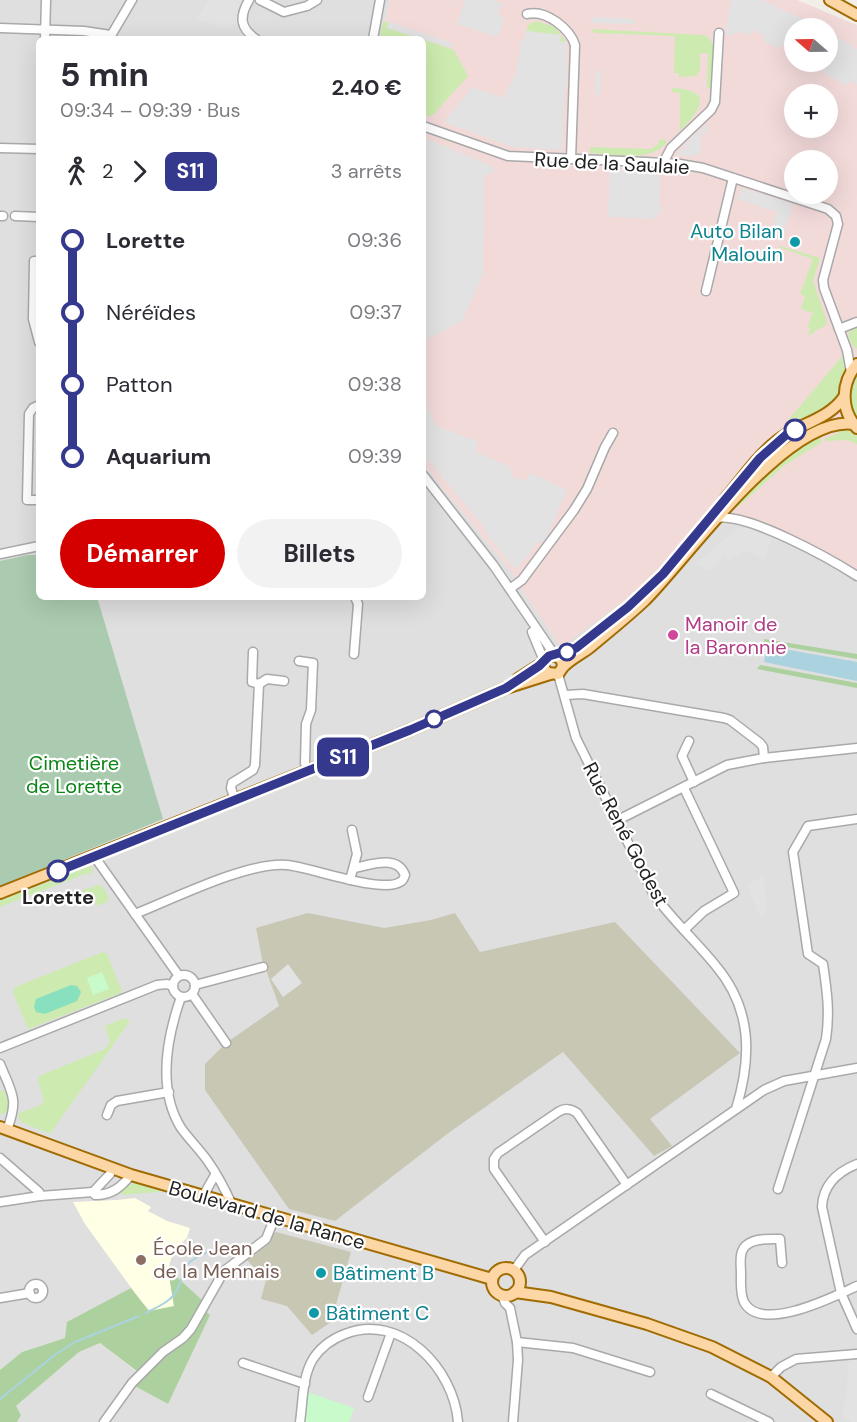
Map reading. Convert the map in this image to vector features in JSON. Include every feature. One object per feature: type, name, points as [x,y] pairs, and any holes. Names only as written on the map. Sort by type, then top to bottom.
[{"type":"main road","points":[[830,0],[857,15]]},
{"type":"main road","points":[[854,368],[846,384],[844,397],[847,413],[855,426]]},
{"type":"main road","points":[[506,688],[544,662],[547,657],[576,648],[646,591],[663,574],[769,448],[786,435],[831,411],[844,397]]},
{"type":"main road","points":[[0,893],[410,730],[506,688],[557,672],[588,649],[646,599],[734,499],[790,448],[835,425],[855,426]]},
{"type":"main road","points":[[555,655],[562,660],[557,672]]},
{"type":"main road","points":[[544,662],[545,670],[557,672]]},
{"type":"main road","name":"Boulevard de la Rance","points":[[4,1128],[131,1175],[492,1278]]},
{"type":"main road","points":[[517,1289],[517,1273],[514,1270],[501,1269],[492,1278],[495,1291],[502,1295],[517,1289],[647,1324],[699,1341],[771,1377],[827,1422]]},
{"type":"street","points":[[46,0],[46,35]]},
{"type":"street","points":[[110,36],[132,0]]},
{"type":"street","points":[[249,0],[243,13],[243,24],[253,36]]},
{"type":"street","points":[[260,0],[284,12],[307,6],[317,0]]},
{"type":"street","points":[[374,36],[380,0]]},
{"type":"street","points":[[527,14],[538,13],[562,26],[572,37],[575,45],[571,159]]},
{"type":"street","points":[[0,28],[46,35],[84,31],[105,36]]},
{"type":"street","points":[[663,163],[671,148],[711,110],[715,102],[719,33]]},
{"type":"street","name":"Rue de la Saulaie","points":[[426,127],[508,156],[663,163],[703,168],[828,209],[836,216],[838,230],[823,280],[854,368]]},
{"type":"street","points":[[0,148],[36,149]]},
{"type":"street","points":[[706,291],[733,177]]},
{"type":"street","points":[[15,216],[36,217]]},
{"type":"street","points":[[36,276],[33,319],[36,330]]},
{"type":"street","points":[[839,329],[857,322]]},
{"type":"street","points":[[847,350],[857,353]]},
{"type":"street","points":[[36,406],[29,414],[27,500],[36,500]]},
{"type":"street","points":[[511,588],[522,580],[574,510],[587,489],[613,433]]},
{"type":"street","points":[[426,480],[511,588],[540,648],[544,662]]},
{"type":"street","points":[[734,499],[734,512],[740,520]]},
{"type":"street","points":[[717,518],[740,520],[784,537],[857,576]]},
{"type":"street","points":[[0,554],[36,547]]},
{"type":"street","points":[[517,599],[555,655]]},
{"type":"street","points":[[354,654],[358,604],[356,600]]},
{"type":"street","points":[[253,652],[252,682],[259,684],[267,679],[284,681]]},
{"type":"street","points":[[299,661],[313,663],[311,710],[306,724],[305,763],[308,771]]},
{"type":"street","name":"Rue René Godest","points":[[557,672],[576,738],[652,893],[724,976],[739,1003],[747,1040],[745,1080],[736,1109]]},
{"type":"street","points":[[235,800],[231,788],[232,783],[253,770],[255,765],[259,684]]},
{"type":"street","points":[[565,695],[583,694],[730,720],[760,743],[763,747],[764,758]]},
{"type":"street","points":[[689,741],[682,756],[694,782]]},
{"type":"street","points":[[616,821],[727,765],[764,758],[857,748]]},
{"type":"street","points":[[684,788],[734,893],[704,911],[684,930]]},
{"type":"street","points":[[778,1189],[826,1039],[829,999],[822,964],[808,954],[794,852],[808,826],[857,819]]},
{"type":"street","points":[[350,880],[357,854],[352,830]]},
{"type":"street","points":[[94,856],[179,976]]},
{"type":"street","points":[[135,914],[212,883],[267,865],[291,865],[350,880],[386,884],[398,884],[405,875],[398,864],[388,862],[354,868]]},
{"type":"street","points":[[195,985],[263,967]]},
{"type":"street","points":[[192,994],[181,997],[175,993],[172,986],[174,980],[179,976],[189,976],[195,985]]},
{"type":"street","points":[[0,1048],[157,985],[172,986]]},
{"type":"street","points":[[192,994],[195,985]]},
{"type":"street","points":[[192,994],[226,1043]]},
{"type":"street","points":[[181,997],[167,1055],[166,1071],[169,1092],[180,1126],[208,1162],[224,1186],[232,1204]]},
{"type":"street","points":[[0,1064],[15,1109],[4,1128]]},
{"type":"street","points":[[514,1270],[525,1255],[758,1094],[776,1084],[857,1068]]},
{"type":"street","points":[[745,1080],[758,1094]]},
{"type":"street","points":[[742,1089],[749,1100]]},
{"type":"street","points":[[106,1115],[111,1105],[117,1101],[169,1092]]},
{"type":"street","points":[[545,1242],[494,1169],[494,1160],[498,1154],[558,1112],[566,1109],[577,1113],[627,1185]]},
{"type":"street","points":[[0,1158],[39,1192],[40,1196]]},
{"type":"street","points":[[857,1164],[835,1176],[827,1186],[822,1199],[824,1221],[841,1293],[857,1329]]},
{"type":"street","points":[[93,1192],[110,1174],[112,1168]]},
{"type":"street","points":[[0,1202],[93,1192],[95,1195],[101,1195],[114,1192],[131,1175]]},
{"type":"street","points":[[203,1196],[215,1175]]},
{"type":"street","points":[[107,1418],[132,1383],[163,1352],[183,1338],[204,1308],[224,1271],[266,1239],[275,1217]]},
{"type":"street","points":[[782,1263],[780,1239],[755,1240],[743,1249],[741,1286],[744,1302],[751,1308],[762,1313],[798,1311],[857,1286]]},
{"type":"street","points":[[513,1422],[518,1360],[510,1308],[517,1289]]},
{"type":"street","points":[[0,1299],[30,1293]]},
{"type":"street","points":[[502,1295],[510,1308]]},
{"type":"street","points":[[300,1422],[308,1370],[314,1359],[324,1346],[337,1337],[366,1329],[391,1333],[419,1348],[439,1369],[452,1394],[458,1422]]},
{"type":"street","points":[[368,1398],[391,1333]]},
{"type":"street","points":[[517,1342],[573,1348],[650,1372]]},
{"type":"street","points":[[771,1377],[781,1367],[796,1359],[857,1354]]},
{"type":"street","points":[[243,1363],[305,1384]]},
{"type":"street","points":[[711,1394],[750,1418],[769,1422]]},
{"type":"shaded area","points":[[0,0],[390,0],[381,36],[36,36],[36,600],[426,600],[426,468],[514,575],[561,647],[696,526],[719,498],[736,514],[811,546],[857,571],[857,1422],[17,1422],[21,1415],[15,1407],[79,1352],[100,1343],[142,1376],[134,1385],[168,1404],[202,1301],[171,1284],[175,1305],[152,1312],[131,1288],[65,1338],[22,1352],[0,1370]]},
{"type":"shaded area","points":[[208,0],[245,0],[238,24],[224,28],[197,19]]},
{"type":"shaded area","points":[[390,0],[797,0],[857,25],[857,571],[811,546],[736,514],[719,498],[641,588],[561,647],[514,575],[426,468],[426,36],[381,36]]},
{"type":"shaded area","points":[[465,0],[492,0],[502,4],[498,15],[504,18],[498,37],[457,24]]},
{"type":"shaded area","points":[[728,0],[762,0],[800,18],[784,18],[784,43],[780,49],[763,41],[765,36],[752,30],[750,35],[740,32],[728,36],[725,32],[731,1]]},
{"type":"shaded area","points":[[592,17],[634,19],[634,24],[592,23]]},
{"type":"shaded area","points":[[389,22],[453,43],[451,48],[426,40],[426,36],[413,36],[387,28]]},
{"type":"shaded area","points":[[526,31],[561,35],[560,41],[566,42],[567,79],[562,150],[513,147],[446,123],[448,117],[472,87],[503,98],[516,73],[521,42]]},
{"type":"shaded area","points":[[838,38],[857,49],[857,85],[849,81],[846,86],[823,72],[838,72]]},
{"type":"shaded area","points":[[596,71],[601,71],[600,95],[595,95]]},
{"type":"shaded area","points":[[708,123],[708,130],[701,136],[700,154],[679,156],[679,150],[685,150],[685,143]]},
{"type":"shaded area","points":[[426,138],[494,167],[492,173],[484,176],[483,274],[462,321],[426,340]]},
{"type":"shaded area","points":[[610,169],[650,171],[660,178],[661,215],[655,215],[654,219],[608,217]]},
{"type":"shaded area","points":[[742,188],[784,201],[784,204],[793,204],[783,236],[771,232],[777,212],[737,199]]},
{"type":"shaded area","points":[[426,404],[435,425],[478,442],[475,452],[509,466],[514,478],[527,480],[530,473],[567,490],[544,543],[538,541],[515,569],[485,532],[484,527],[427,459]]},
{"type":"shaded area","points":[[738,528],[747,528],[772,538],[764,559],[746,551],[728,560],[724,556],[710,571],[695,564]]},
{"type":"shaded area","points":[[764,876],[767,913],[760,916],[747,885]]},
{"type":"shaded area","points":[[308,913],[384,928],[431,920],[455,913],[480,952],[615,922],[740,1053],[650,1119],[672,1146],[654,1156],[563,1052],[447,1134],[335,1221],[289,1209],[205,1090],[205,1064],[226,1043],[279,1006],[262,959],[256,928]]},
{"type":"shaded area","points":[[288,964],[302,983],[283,997],[271,979]]},
{"type":"shaded area","name":"École Jean de la Mennais","points":[[135,1198],[151,1207],[148,1211],[167,1221],[190,1228],[187,1238],[174,1250],[168,1269],[174,1306],[152,1312],[140,1300],[85,1224],[73,1202]]},
{"type":"shaded area","points":[[276,1232],[351,1252],[331,1322],[312,1335],[287,1306],[261,1299],[266,1280],[246,1259]]},
{"type":"shaded area","points":[[848,1360],[857,1360],[857,1422],[851,1422],[842,1415],[847,1393]]},
{"type":"green space","points":[[536,21],[555,27],[566,42],[560,42],[560,35],[526,31],[529,24]]},
{"type":"green space","points":[[383,22],[389,22],[387,28],[412,36],[381,36]]},
{"type":"green space","points":[[591,29],[708,37],[715,47],[712,88],[707,88],[708,53],[700,53],[700,69],[696,76],[679,77],[679,73],[674,73],[675,36],[595,33]]},
{"type":"green space","points":[[426,40],[454,50],[468,76],[433,115],[426,116]]},
{"type":"green space","points":[[672,88],[694,93],[699,97],[700,102],[694,116],[680,131],[680,93],[672,92]]},
{"type":"green space","points":[[659,140],[666,140],[666,143],[659,149],[641,155],[620,156],[590,153],[590,147],[652,149],[659,143]]},
{"type":"green space","points":[[778,247],[820,258],[813,281],[827,322],[825,326],[811,335],[808,335],[810,328],[807,327],[813,313],[801,309],[805,297],[800,294],[813,259]]},
{"type":"green space","points":[[857,324],[857,349],[849,339],[849,333]]},
{"type":"green space","points":[[844,354],[844,371],[837,399],[817,414],[797,420],[795,417],[790,420],[791,423],[785,424]]},
{"type":"green space","points":[[857,373],[857,420],[852,408],[850,391]]},
{"type":"green space","points":[[838,428],[850,430],[857,436],[857,444],[847,440],[825,441],[824,439],[839,433]]},
{"type":"green space","points":[[820,437],[822,442],[785,465],[737,508],[747,490],[759,479],[799,449]]},
{"type":"green space","name":"Cimetière de Lorette","points":[[36,555],[36,600],[98,600],[163,819],[0,886],[0,561]]},
{"type":"green space","points":[[764,639],[857,654],[857,659],[764,643]]},
{"type":"green space","points":[[760,665],[857,683],[857,688],[757,669]]},
{"type":"green space","points":[[90,866],[93,868],[91,875],[88,873],[0,907],[0,900]]},
{"type":"green space","points":[[99,885],[104,888],[109,898],[107,902],[97,906],[92,893],[82,897],[81,893],[83,890]]},
{"type":"green space","points":[[103,952],[107,954],[121,993],[28,1029],[13,993],[15,987]]},
{"type":"green space","points":[[102,972],[109,989],[93,995],[87,978]]},
{"type":"green space","points":[[71,985],[77,986],[81,992],[77,1001],[45,1014],[36,1012],[34,1007],[36,999]]},
{"type":"green space","points":[[124,1018],[130,1021],[50,1134],[21,1122],[18,1117],[19,1113],[41,1105],[44,1101],[38,1081],[39,1076],[105,1049],[110,1042],[105,1026]]},
{"type":"green space","points":[[0,1090],[4,1091],[9,1103],[8,1110],[4,1114],[0,1113]]},
{"type":"green space","points":[[136,1183],[160,1190],[122,1195],[121,1191]]},
{"type":"green space","points":[[168,1269],[202,1300],[199,1305],[210,1315],[168,1404],[133,1385],[142,1375],[100,1343],[79,1352],[16,1406],[21,1415],[17,1422],[0,1422],[0,1370],[22,1352],[65,1338],[67,1322],[131,1288],[149,1311],[174,1306]]},
{"type":"green space","points":[[304,1391],[354,1408],[349,1422],[300,1422]]},
{"type":"water","points":[[767,646],[857,662],[857,681],[764,662]]},
{"type":"waterway","points":[[146,1313],[175,1294],[186,1267],[191,1261],[226,1244]]},
{"type":"waterway","points":[[0,1399],[56,1354],[75,1342],[139,1316]]},
{"type":"bus line","name":"S11","points":[[58,871],[410,730],[506,688],[515,680],[534,670],[552,654],[557,655],[576,648],[646,591],[663,574],[769,448],[795,430]]},
{"type":"place","name":"Auto Bilan Malouin","points":[[795,242]]},
{"type":"place","name":"Manoir de la Baronnie","points":[[673,635]]},
{"type":"place","name":"Lorette","points":[[58,871]]},
{"type":"place","name":"École Jean de la Mennais","points":[[141,1260]]},
{"type":"place","name":"Bâtiment B","points":[[321,1273]]},
{"type":"place","name":"Bâtiment C","points":[[314,1313]]}]
